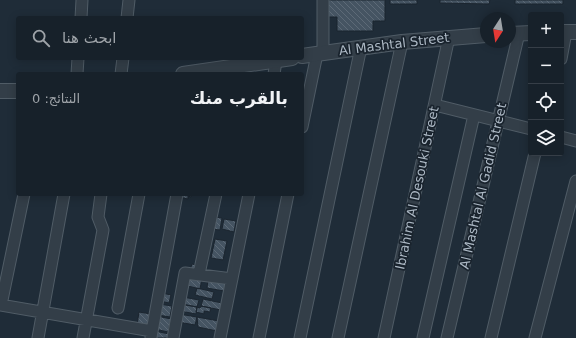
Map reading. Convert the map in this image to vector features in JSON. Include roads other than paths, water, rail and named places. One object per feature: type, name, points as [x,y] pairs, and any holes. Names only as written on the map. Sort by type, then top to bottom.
[{"type":"street","points":[[81,16],[82,0]]},
{"type":"street","points":[[127,16],[129,0]]},
{"type":"street","points":[[304,119],[320,53],[323,0]]},
{"type":"street","points":[[564,48],[568,32]]},
{"type":"street","name":"Al Mashtal Al Gadid Street","points":[[447,338],[520,33]]},
{"type":"street","name":"Al Mashtal Street","points":[[304,56],[402,42],[480,35]]},
{"type":"street","name":"Ibrahim Al Desouki Street","points":[[384,338],[449,38]]},
{"type":"street","points":[[338,338],[402,42]]},
{"type":"street","points":[[300,338],[361,47]]},
{"type":"street","points":[[77,72],[78,60]]},
{"type":"street","points":[[121,72],[123,60]]},
{"type":"street","points":[[214,72],[275,67],[288,60]]},
{"type":"street","points":[[0,91],[16,91]]},
{"type":"street","points":[[435,105],[528,128]]},
{"type":"street","points":[[423,338],[474,115]]},
{"type":"street","points":[[564,138],[576,141]]},
{"type":"street","points":[[491,338],[535,156]]},
{"type":"street","points":[[535,338],[576,181]]},
{"type":"street","points":[[24,196],[0,305],[86,320],[151,334],[177,196]]},
{"type":"street","points":[[38,338],[64,196]]},
{"type":"street","points":[[83,338],[103,230],[98,214],[101,196]]},
{"type":"street","points":[[118,308],[139,196]]},
{"type":"street","points":[[199,274],[216,196]]},
{"type":"street","points":[[220,338],[249,196]]},
{"type":"street","points":[[259,338],[288,196]]},
{"type":"street","points":[[172,338],[184,274],[199,274],[232,279]]}]
